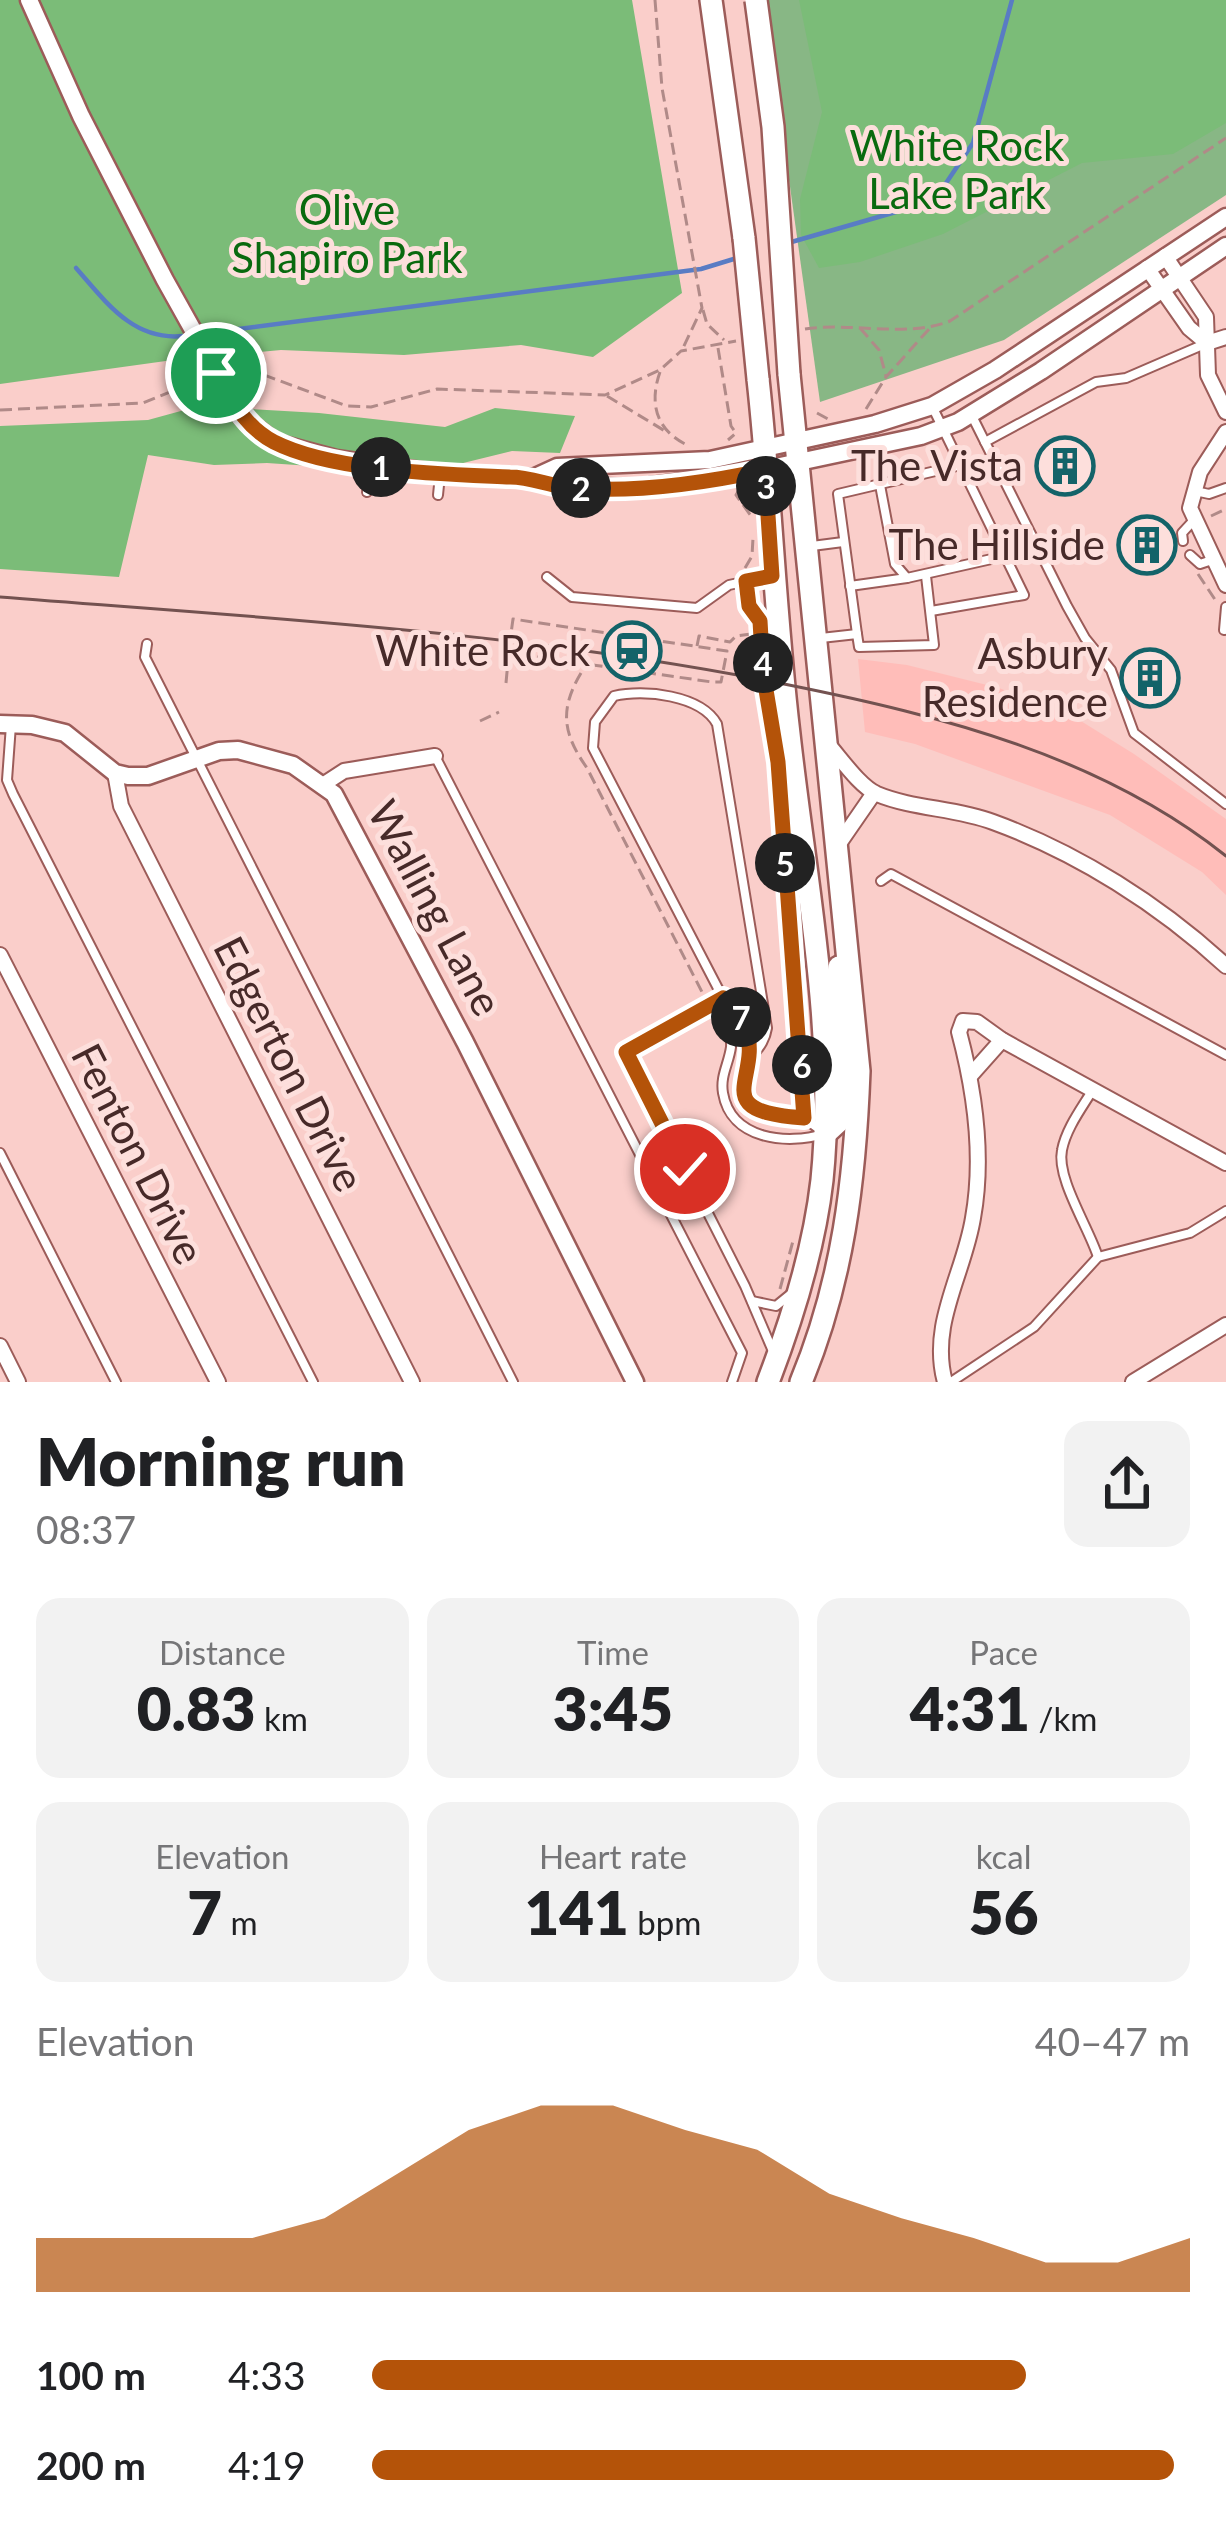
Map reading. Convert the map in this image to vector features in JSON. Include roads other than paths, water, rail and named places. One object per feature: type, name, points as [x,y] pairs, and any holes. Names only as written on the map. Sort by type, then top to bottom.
[{"type":"main road","points":[[711,0],[744,238],[772,576],[816,973],[825,1133],[818,1204],[801,1284],[767,1382]]},
{"type":"main road","points":[[756,0],[773,127],[795,452],[859,1071],[856,1160],[839,1265],[822,1329],[801,1382]]},
{"type":"main road","points":[[825,1133],[838,1121],[842,1106],[836,997],[843,926]]},
{"type":"main road","points":[[825,1133],[842,1160],[839,1265]]},
{"type":"street","points":[[29,0],[81,116],[241,416],[276,443],[373,466],[532,478],[558,486],[607,489],[700,482],[795,452],[943,429],[1226,246]]},
{"type":"street","points":[[795,452],[932,406],[995,370],[1226,217]]},
{"type":"street","points":[[1165,256],[1206,317],[1208,375],[1226,412]]},
{"type":"street","points":[[1147,268],[1189,328],[1207,343]]},
{"type":"street","points":[[1207,343],[1226,337]]},
{"type":"street","points":[[1226,432],[1200,472],[1190,508],[1226,585]]},
{"type":"street","points":[[532,478],[557,467],[764,459]]},
{"type":"street","points":[[607,466],[607,489]]},
{"type":"street","points":[[6,724],[65,734],[115,773]]},
{"type":"street","points":[[824,739],[874,793],[992,821],[1040,842],[1157,910],[1226,966]]},
{"type":"street","name":"Walling Lane","points":[[115,773],[148,776],[219,751],[258,754],[324,784],[348,815],[635,1382]]},
{"type":"street","points":[[324,784],[344,771],[435,756]]},
{"type":"street","name":"Edgerton Drive","points":[[115,773],[121,806],[412,1382]]},
{"type":"street","points":[[835,849],[874,793]]},
{"type":"street","name":"Fenton Drive","points":[[0,956],[218,1382]]},
{"type":"street","points":[[948,1382],[940,1364],[942,1325],[974,1215],[976,1135],[970,1076],[959,1032],[963,1021],[977,1022],[1226,1163]]},
{"type":"street","points":[[970,1076],[1002,1040]]},
{"type":"street","points":[[1133,1382],[1226,1324]]},
{"type":"street","points":[[0,1346],[18,1382]]},
{"type":"lane","points":[[985,442],[1096,382],[1126,378],[1207,343]]},
{"type":"lane","points":[[931,611],[1024,595],[932,406]]},
{"type":"lane","points":[[971,414],[1066,606],[1112,670],[1134,733],[1226,804]]},
{"type":"lane","points":[[926,576],[934,645],[859,647],[838,494],[961,465]]},
{"type":"lane","points":[[368,492],[373,466]]},
{"type":"lane","points":[[438,495],[441,474]]},
{"type":"lane","points":[[880,485],[895,564],[907,578]]},
{"type":"lane","points":[[1194,491],[1209,494],[1226,488]]},
{"type":"lane","points":[[1183,541],[1182,533],[1195,522]]},
{"type":"lane","points":[[805,547],[843,542]]},
{"type":"lane","points":[[1191,555],[1200,564],[1214,560]]},
{"type":"lane","points":[[850,586],[926,576],[1005,556]]},
{"type":"lane","points":[[547,577],[572,597],[697,608],[729,585],[772,576]]},
{"type":"lane","points":[[1222,608],[1224,630]]},
{"type":"lane","points":[[814,639],[857,634]]},
{"type":"lane","points":[[147,644],[145,657],[512,1382]]},
{"type":"lane","points":[[746,1064],[765,1041],[766,1018],[719,732],[713,716],[702,706],[629,693],[614,696],[599,712],[593,748],[723,998],[746,1027],[742,1086],[753,1106],[770,1116],[804,1118],[825,1133]]},
{"type":"lane","points":[[6,724],[7,780],[13,794],[313,1382]]},
{"type":"lane","points":[[435,756],[742,1353],[732,1382]]},
{"type":"lane","points":[[881,881],[891,874],[1226,1054]]},
{"type":"lane","points":[[723,998],[731,1040],[722,1091],[733,1116],[764,1137],[805,1140],[825,1133]]},
{"type":"lane","points":[[723,998],[626,1052],[751,1300],[776,1360]]},
{"type":"lane","points":[[1092,1090],[1060,1155],[1098,1257]]},
{"type":"lane","points":[[0,1153],[116,1382]]},
{"type":"lane","points":[[948,1382],[1034,1327],[1098,1257],[1190,1234],[1226,1211]]},
{"type":"lane","points":[[751,1300],[776,1306],[801,1284]]},
{"type":"waterway","points":[[788,243],[934,201],[973,143],[1012,0]]},
{"type":"waterway","points":[[208,333],[701,269],[737,258]]},
{"type":"waterway","points":[[76,268],[135,326],[165,336],[183,336]]},
{"type":"tram line","points":[[0,597],[495,639],[691,667],[847,697],[962,726],[1073,766],[1178,821],[1226,856]]},
{"type":"place","name":"The Vista","points":[[1065,466]]},
{"type":"place","name":"The Hillside","points":[[1147,545]]},
{"type":"place","name":"White Rock","points":[[632,651]]},
{"type":"place","name":"Asbury Residence","points":[[1150,678]]},
{"type":"park label","name":"White Rock Lake Park","points":[[957,170]]},
{"type":"park label","name":"Olive Shapiro Park","points":[[347,234]]}]
